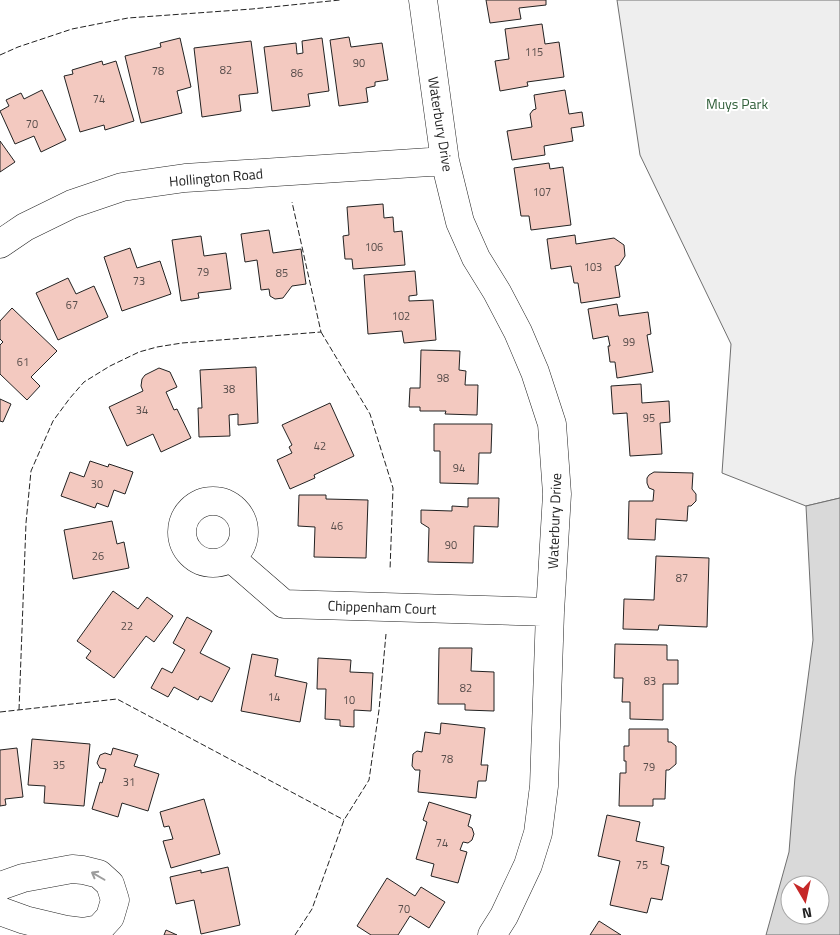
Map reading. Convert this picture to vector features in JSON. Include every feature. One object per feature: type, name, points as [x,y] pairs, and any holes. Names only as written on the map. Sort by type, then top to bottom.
[{"type":"street","name":"Waterbury Drive","points":[[423,0],[445,161],[460,222],[476,258],[518,332],[535,372],[552,424],[557,494],[550,612],[544,786],[538,833],[528,865],[504,916],[492,935]]},
{"type":"street","name":"Hollington Road","points":[[0,244],[25,227],[72,204],[122,187],[185,178],[445,161]]},
{"type":"street","name":"Chippenham Court","points":[[232,558],[284,604],[550,612]]},
{"type":"street","points":[[0,886],[23,878],[72,869],[83,870],[99,874],[110,884],[115,900],[110,917],[99,928],[83,932],[24,920],[0,911]]},
{"type":"green space","name":"Muys Park","points":[[617,0],[840,0],[840,498],[806,506],[722,473],[731,344],[640,155]]},
{"type":"shaded area","points":[[840,498],[840,935],[766,935],[780,884],[780,925],[830,925],[830,875],[783,875],[789,852],[795,777],[813,640],[806,506]]},
{"type":"building","points":[[486,0],[546,0],[546,5],[519,8],[521,19],[490,23]]},
{"type":"building","points":[[542,24],[545,44],[559,42],[564,77],[527,82],[528,86],[500,91],[495,61],[509,59],[505,29]]},
{"type":"building","points":[[349,37],[351,47],[382,43],[388,80],[375,82],[375,86],[366,88],[368,102],[339,106],[330,40]]},
{"type":"building","points":[[180,38],[191,87],[177,91],[182,113],[141,123],[125,56],[161,47],[160,43]]},
{"type":"building","points":[[322,38],[329,91],[308,94],[310,106],[272,111],[264,47],[296,43],[297,54],[303,53],[302,41]]},
{"type":"building","points":[[251,41],[258,93],[239,95],[241,111],[202,117],[194,48]]},
{"type":"building","points":[[102,61],[103,65],[116,61],[134,121],[105,130],[104,125],[80,132],[64,76],[73,74],[72,70]]},
{"type":"building","points":[[42,90],[66,140],[41,152],[34,136],[15,144],[0,111],[9,106],[6,100],[21,93],[24,99]]},
{"type":"building","points":[[565,90],[569,114],[582,112],[584,126],[571,128],[573,141],[544,146],[545,155],[512,160],[507,131],[532,127],[530,114],[536,109],[534,95]]},
{"type":"building","points":[[0,141],[15,162],[0,172]]},
{"type":"building","points":[[549,163],[550,169],[563,167],[571,225],[531,230],[529,216],[521,216],[514,168]]},
{"type":"building","points":[[383,204],[384,218],[393,217],[394,232],[402,231],[405,265],[353,269],[352,259],[345,259],[343,236],[349,235],[347,207]]},
{"type":"building","points":[[269,230],[273,253],[301,249],[306,284],[292,286],[283,298],[275,299],[270,296],[269,289],[261,290],[257,260],[245,262],[241,234]]},
{"type":"building","points":[[575,235],[576,244],[614,238],[624,245],[625,256],[619,265],[615,266],[620,297],[581,303],[578,283],[574,283],[571,266],[551,269],[547,239]]},
{"type":"building","points":[[201,236],[204,256],[226,253],[231,289],[198,293],[199,298],[181,301],[172,240]]},
{"type":"building","points":[[130,248],[137,268],[160,261],[171,294],[122,311],[104,257]]},
{"type":"building","points":[[415,271],[417,295],[409,296],[409,301],[433,300],[436,340],[404,343],[402,331],[368,334],[364,275]]},
{"type":"building","points":[[68,278],[76,294],[94,286],[108,317],[58,340],[36,293]]},
{"type":"building","points":[[617,304],[619,316],[648,312],[651,334],[647,335],[653,372],[617,378],[615,362],[610,362],[608,336],[593,339],[588,309]]},
{"type":"building","points":[[12,308],[57,351],[31,377],[40,386],[27,400],[0,374],[0,345],[3,342],[0,339],[0,321]]},
{"type":"building","points":[[421,350],[460,351],[459,370],[466,371],[465,385],[478,385],[477,415],[445,414],[446,411],[420,411],[420,407],[409,407],[410,388],[420,388]]},
{"type":"building","points":[[256,367],[258,423],[238,425],[238,414],[229,415],[230,436],[199,437],[198,408],[202,408],[200,370]]},
{"type":"building","points":[[159,368],[170,372],[177,387],[166,392],[174,410],[177,409],[191,438],[161,452],[153,434],[127,446],[109,407],[143,391],[141,386],[142,379],[145,375]]},
{"type":"building","points":[[641,384],[642,403],[669,401],[670,422],[660,423],[662,454],[630,456],[627,413],[613,414],[611,386]]},
{"type":"building","points":[[0,399],[11,404],[3,422],[0,421]]},
{"type":"building","points":[[330,403],[354,456],[314,475],[315,478],[290,489],[277,460],[292,453],[289,447],[292,445],[282,425]]},
{"type":"building","points":[[434,424],[492,424],[491,453],[479,453],[478,484],[440,483],[440,451],[434,451]]},
{"type":"building","points":[[90,461],[108,467],[109,464],[133,472],[125,494],[114,490],[108,507],[97,503],[95,508],[61,496],[70,472],[84,477]]},
{"type":"building","points":[[654,472],[693,473],[692,489],[696,494],[696,501],[691,506],[688,506],[687,521],[656,519],[655,540],[628,539],[629,501],[653,501],[654,490],[649,488],[647,478]]},
{"type":"building","points":[[299,495],[326,495],[326,499],[368,500],[366,558],[314,557],[315,527],[298,526]]},
{"type":"building","points":[[468,498],[499,498],[498,527],[474,526],[473,563],[428,562],[429,528],[421,523],[421,510],[452,511],[452,506],[468,507]]},
{"type":"building","points":[[112,521],[117,544],[124,542],[129,568],[73,579],[64,530]]},
{"type":"building","points":[[656,556],[709,558],[707,627],[659,625],[658,630],[623,629],[624,599],[654,600]]},
{"type":"building","points":[[113,591],[138,609],[147,597],[173,616],[154,642],[146,636],[114,678],[86,658],[91,651],[77,641]]},
{"type":"building","points":[[187,617],[212,631],[200,653],[230,668],[212,702],[200,696],[198,700],[174,687],[168,697],[151,688],[162,668],[172,673],[185,650],[173,643]]},
{"type":"building","points":[[615,644],[667,645],[667,660],[678,660],[678,684],[663,684],[663,720],[630,719],[630,702],[622,702],[623,678],[614,678]]},
{"type":"building","points":[[439,648],[472,648],[471,671],[494,672],[494,711],[465,710],[465,704],[438,704]]},
{"type":"building","points":[[252,654],[278,659],[275,676],[307,683],[300,722],[241,711]]},
{"type":"building","points":[[318,658],[351,660],[350,672],[373,673],[371,711],[354,710],[354,727],[340,726],[340,720],[325,719],[326,689],[317,689]]},
{"type":"building","points":[[441,723],[485,728],[481,765],[488,765],[486,781],[478,781],[476,798],[418,792],[420,770],[415,770],[412,766],[413,754],[417,751],[422,752],[425,732],[440,734]]},
{"type":"building","points":[[629,729],[668,729],[668,742],[676,746],[676,764],[669,770],[666,770],[665,799],[653,799],[653,806],[619,806],[620,773],[626,773],[624,746],[629,746]]},
{"type":"building","points":[[32,739],[90,744],[84,806],[44,803],[45,786],[28,785]]},
{"type":"building","points":[[17,748],[23,797],[5,799],[6,805],[0,806],[0,750]]},
{"type":"building","points":[[113,748],[138,755],[134,766],[159,774],[148,811],[122,803],[118,817],[92,809],[106,769],[100,768],[97,763],[100,755],[105,753],[111,755]]},
{"type":"building","points":[[204,799],[220,854],[171,868],[163,841],[173,839],[169,826],[164,827],[160,812]]},
{"type":"building","points":[[429,802],[471,815],[468,826],[472,828],[474,834],[472,840],[468,843],[463,842],[460,850],[467,852],[458,883],[431,876],[434,864],[416,859],[427,822],[423,820]]},
{"type":"building","points":[[607,815],[640,822],[636,841],[664,847],[661,864],[669,866],[662,900],[651,898],[647,913],[610,905],[620,861],[598,856]]},
{"type":"building","points":[[228,867],[240,925],[201,934],[194,900],[176,904],[170,877],[201,870],[201,873]]},
{"type":"building","points":[[387,878],[415,896],[421,887],[445,902],[429,928],[410,916],[398,935],[371,935],[357,926]]},
{"type":"building","points":[[599,921],[621,935],[590,935]]},
{"type":"building","points":[[166,930],[177,935],[164,935]]},
{"type":"fence","points":[[0,55],[72,29],[128,18],[252,9],[340,0]]},
{"type":"fence","points":[[19,710],[26,523],[31,471],[53,421],[84,382],[110,366],[139,352],[182,343],[321,332],[292,202]]},
{"type":"fence","points":[[321,332],[370,414],[393,488],[390,570]]},
{"type":"fence","points":[[295,935],[312,909],[344,820],[369,780],[379,710],[386,634]]},
{"type":"fence","points":[[0,712],[117,699],[344,820]]}]
